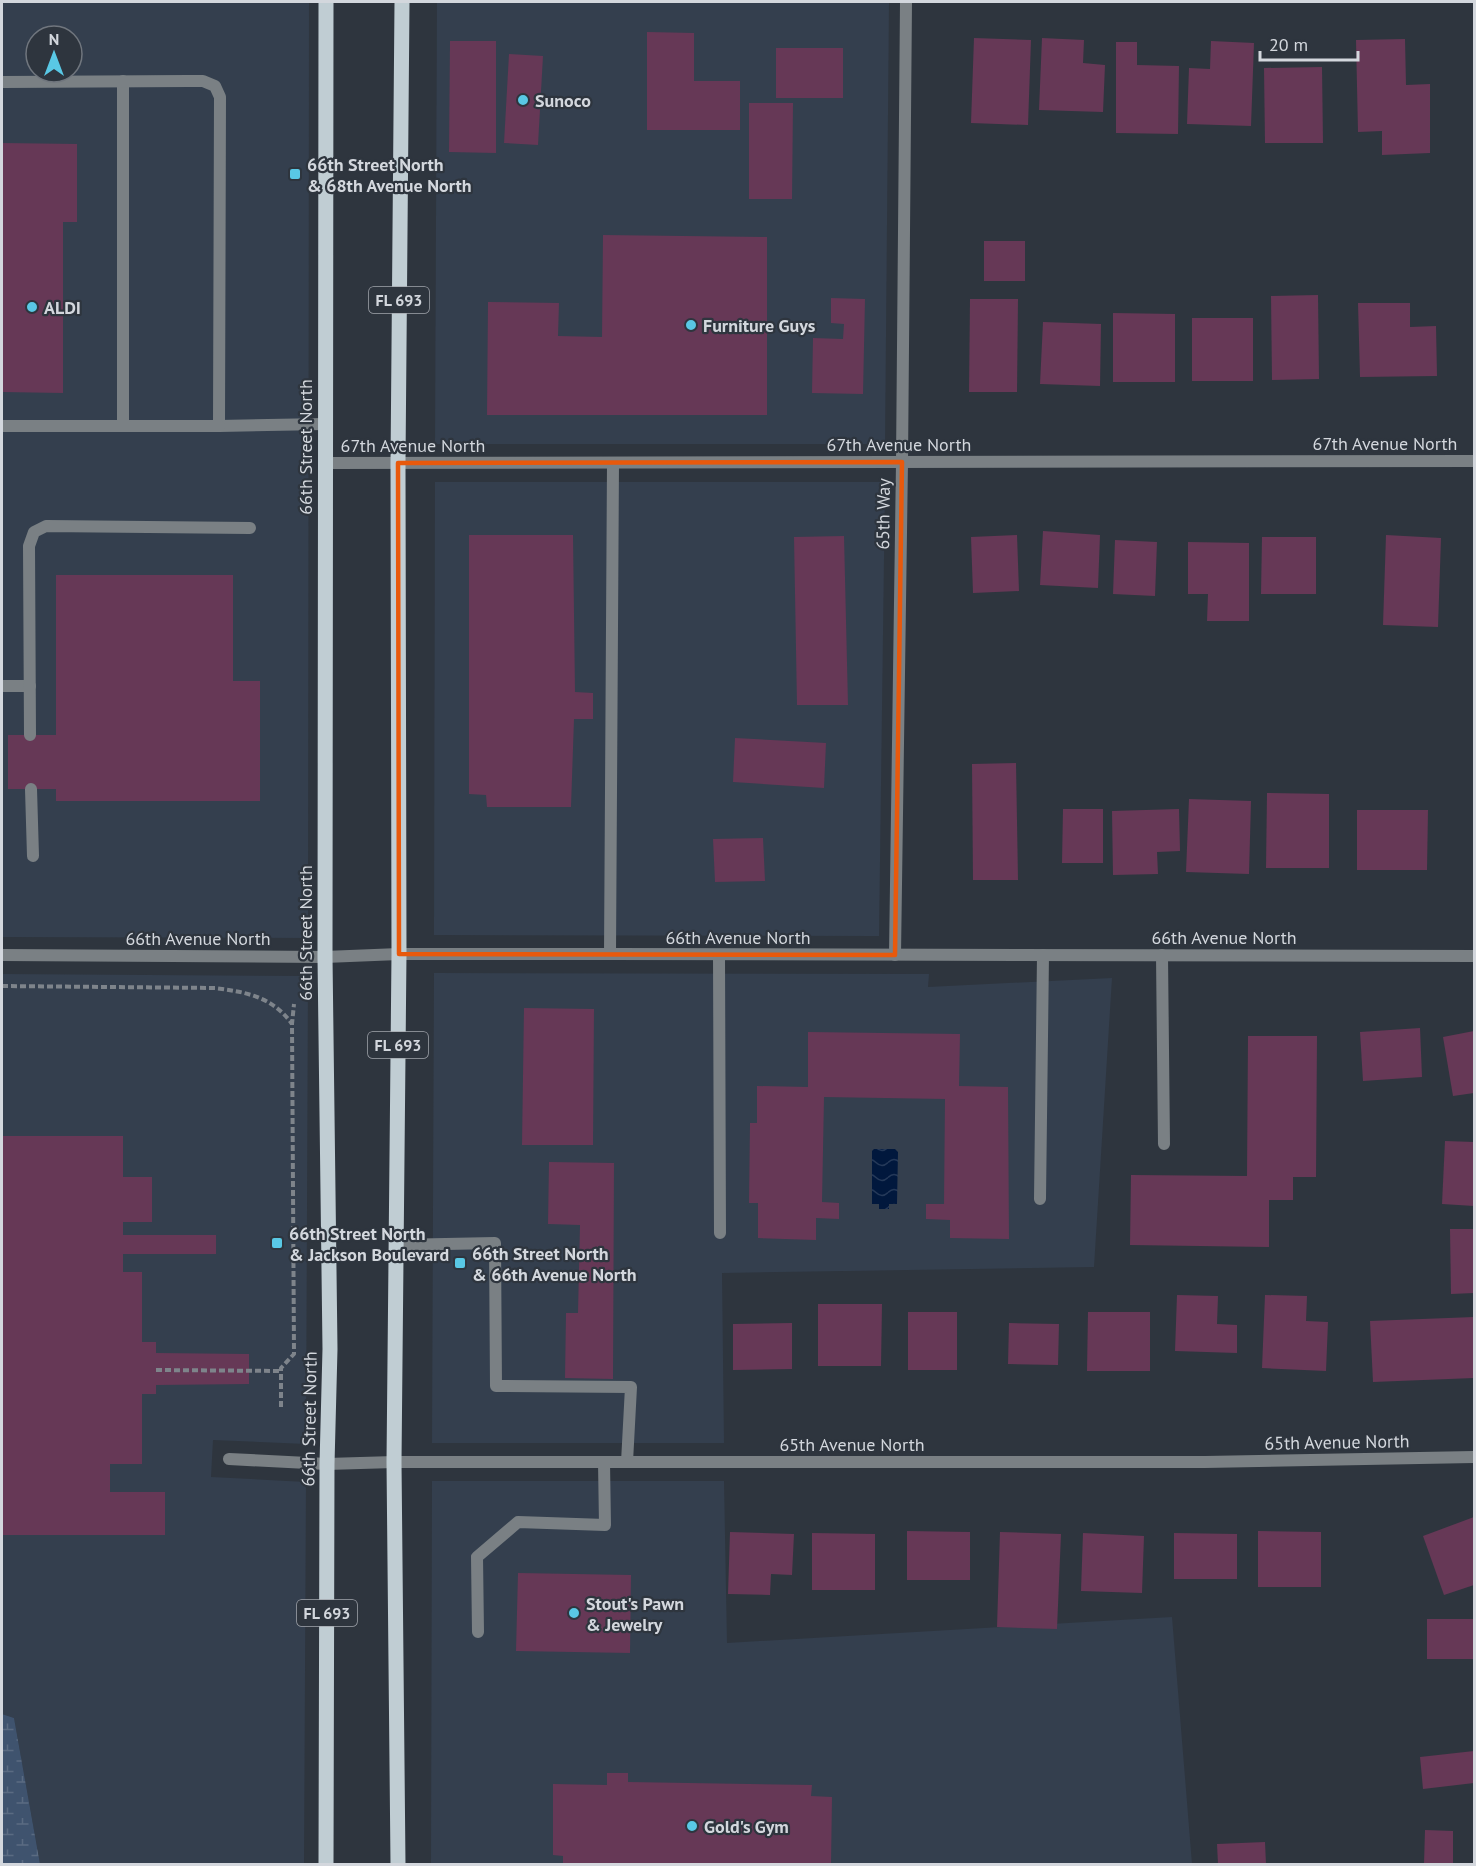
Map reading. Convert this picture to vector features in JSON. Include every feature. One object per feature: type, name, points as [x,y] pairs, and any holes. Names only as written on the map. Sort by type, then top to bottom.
[{"type":"main road","name":"66th Street North","points":[[326,2],[324,957],[330,1348],[327,1464],[326,1864]]},
{"type":"main road","name":"FL 693","points":[[398,1864],[394,1462],[399,954],[398,463],[402,2]]},
{"type":"street","name":"65th Way","points":[[896,955],[906,2]]},
{"type":"street","points":[[123,81],[123,426]]},
{"type":"street","points":[[2,82],[203,81],[215,86],[220,97],[219,426]]},
{"type":"street","points":[[2,426],[324,424]]},
{"type":"street","name":"67th Avenue North","points":[[324,463],[1474,461]]},
{"type":"street","points":[[610,954],[613,463]]},
{"type":"street","points":[[30,735],[29,546],[34,532],[46,526],[250,528]]},
{"type":"street","points":[[2,686],[30,686]]},
{"type":"street","points":[[31,789],[33,856]]},
{"type":"street","name":"66th Avenue North","points":[[2,956],[324,957],[399,954],[1474,956]]},
{"type":"street","points":[[719,955],[720,1233]]},
{"type":"street","points":[[1040,1199],[1044,955]]},
{"type":"street","points":[[1162,955],[1164,1144]]},
{"type":"street","points":[[396,1245],[495,1244],[495,1386],[631,1387],[627,1462]]},
{"type":"street","name":"65th Avenue North","points":[[229,1459],[327,1464],[394,1462],[1205,1462],[1474,1457]]},
{"type":"street","points":[[478,1632],[477,1557],[518,1522],[605,1525],[604,1462]]},
{"type":"path","points":[[2,986],[215,988],[248,992],[269,1003],[292,1024]]},
{"type":"path","points":[[281,1407],[281,1368],[294,1354],[292,1024],[294,1004]]},
{"type":"path","points":[[156,1370],[281,1371]]},
{"type":"highlighted area","points":[[902,462],[895,955],[399,954],[398,463]]},
{"type":"shaded area","points":[[2,2],[309,2],[308,938],[2,937]]},
{"type":"shaded area","points":[[437,2],[889,2],[885,444],[435,444]]},
{"type":"shaded area","points":[[435,482],[885,482],[879,936],[434,935]]},
{"type":"shaded area","points":[[434,973],[929,974],[928,987],[1112,978],[1094,1267],[722,1273],[724,1443],[432,1443]]},
{"type":"shaded area","points":[[2,974],[308,976],[306,1444],[213,1440],[211,1477],[306,1482],[304,1864],[40,1864],[14,1718],[2,1714]]},
{"type":"shaded area","points":[[432,1481],[724,1481],[727,1643],[1172,1617],[1192,1864],[431,1864]]},
{"type":"green space","points":[[2,1714],[14,1718],[40,1864],[2,1864]]},
{"type":"water","points":[[874,1149],[895,1149],[898,1152],[897,1204],[889,1204],[889,1209],[879,1209],[879,1204],[872,1204],[872,1151]]},
{"type":"building","points":[[647,32],[694,33],[694,81],[740,81],[740,130],[647,130]]},
{"type":"building","points":[[974,38],[1031,40],[1028,125],[971,123]]},
{"type":"building","points":[[1042,38],[1084,40],[1083,63],[1105,65],[1103,112],[1039,110]]},
{"type":"building","points":[[1405,39],[1406,85],[1430,84],[1430,153],[1382,155],[1382,131],[1358,132],[1356,40]]},
{"type":"building","points":[[450,41],[496,41],[496,153],[449,152]]},
{"type":"building","points":[[1211,41],[1254,43],[1251,126],[1187,124],[1189,68],[1210,69]]},
{"type":"building","points":[[1116,42],[1137,42],[1137,65],[1179,66],[1178,134],[1116,133]]},
{"type":"building","points":[[776,48],[843,48],[843,98],[776,98]]},
{"type":"building","name":"Sunoco","points":[[509,54],[543,56],[538,145],[504,143]]},
{"type":"building","points":[[1322,67],[1323,143],[1265,143],[1264,68]]},
{"type":"building","points":[[749,103],[793,103],[792,199],[749,199]]},
{"type":"building","name":"ALDI","points":[[2,143],[77,144],[77,222],[63,222],[63,393],[2,392]]},
{"type":"building","points":[[603,235],[767,237],[767,415],[487,415],[488,302],[559,303],[558,336],[602,337]]},
{"type":"building","points":[[984,241],[1025,241],[1025,281],[984,281]]},
{"type":"building","points":[[1318,295],[1319,379],[1272,380],[1271,296]]},
{"type":"building","points":[[831,298],[865,299],[863,394],[812,393],[813,338],[843,339],[844,324],[831,323]]},
{"type":"building","points":[[970,299],[1018,299],[1017,392],[969,392]]},
{"type":"building","points":[[1358,303],[1410,303],[1410,327],[1436,326],[1437,376],[1360,377]]},
{"type":"building","points":[[1113,313],[1175,314],[1175,382],[1113,382]]},
{"type":"building","points":[[1192,318],[1253,318],[1253,381],[1192,381]]},
{"type":"building","points":[[1043,322],[1101,324],[1100,386],[1040,384]]},
{"type":"building","points":[[1043,531],[1100,535],[1098,588],[1040,585]]},
{"type":"building","points":[[469,535],[573,535],[575,692],[593,693],[593,719],[574,719],[571,807],[487,807],[486,795],[469,794]]},
{"type":"building","points":[[1017,535],[1019,591],[973,593],[971,537]]},
{"type":"building","points":[[1386,535],[1441,538],[1438,627],[1383,625]]},
{"type":"building","points":[[844,536],[848,705],[797,705],[794,537]]},
{"type":"building","points":[[1262,537],[1316,537],[1316,594],[1261,594]]},
{"type":"building","points":[[1115,540],[1157,542],[1155,596],[1113,594]]},
{"type":"building","points":[[1188,542],[1249,543],[1249,621],[1207,621],[1208,594],[1188,594]]},
{"type":"building","points":[[56,575],[233,575],[233,681],[260,681],[260,801],[56,801],[56,789],[8,789],[8,735],[56,735]]},
{"type":"building","points":[[735,738],[826,743],[824,788],[733,782]]},
{"type":"building","points":[[1016,763],[1018,880],[973,880],[972,764]]},
{"type":"building","points":[[1267,793],[1329,794],[1329,868],[1266,868]]},
{"type":"building","points":[[1189,799],[1251,801],[1249,874],[1186,872]]},
{"type":"building","points":[[1063,809],[1103,809],[1103,863],[1062,863]]},
{"type":"building","points":[[1179,809],[1180,851],[1157,852],[1158,874],[1113,875],[1112,811]]},
{"type":"building","points":[[1357,810],[1428,810],[1427,870],[1357,870]]},
{"type":"building","points":[[763,838],[765,881],[715,882],[713,839]]},
{"type":"building","points":[[524,1008],[594,1009],[593,1145],[522,1145]]},
{"type":"building","points":[[1420,1028],[1422,1077],[1363,1081],[1360,1032]]},
{"type":"building","points":[[1474,1031],[1474,1093],[1453,1096],[1443,1037]]},
{"type":"building","points":[[808,1032],[960,1034],[959,1086],[1008,1087],[1009,1239],[950,1238],[950,1220],[926,1219],[926,1204],[944,1204],[945,1099],[824,1097],[822,1202],[839,1203],[839,1219],[816,1218],[816,1240],[758,1238],[758,1203],[749,1203],[750,1123],[757,1123],[757,1086],[808,1087]]},
{"type":"building","points":[[1248,1036],[1317,1036],[1316,1177],[1293,1177],[1293,1200],[1269,1200],[1269,1247],[1130,1245],[1131,1175],[1247,1176]]},
{"type":"building","points":[[2,1136],[123,1136],[123,1177],[152,1177],[152,1222],[123,1222],[123,1235],[216,1235],[216,1254],[123,1254],[123,1272],[142,1272],[142,1342],[156,1342],[156,1353],[249,1354],[249,1384],[156,1385],[156,1394],[142,1394],[142,1464],[110,1464],[110,1492],[165,1492],[165,1535],[2,1535]]},
{"type":"building","points":[[1445,1141],[1474,1142],[1474,1206],[1442,1204]]},
{"type":"building","points":[[549,1162],[614,1163],[613,1379],[565,1378],[566,1313],[578,1313],[580,1225],[548,1224]]},
{"type":"building","points":[[1450,1229],[1474,1229],[1474,1293],[1451,1294]]},
{"type":"building","points":[[1177,1295],[1218,1296],[1217,1324],[1237,1325],[1237,1353],[1175,1351]]},
{"type":"building","points":[[1265,1295],[1307,1296],[1306,1321],[1328,1322],[1326,1371],[1262,1368]]},
{"type":"building","points":[[818,1304],[882,1304],[881,1366],[818,1366]]},
{"type":"building","points":[[908,1312],[957,1312],[957,1370],[908,1370]]},
{"type":"building","points":[[1088,1312],[1150,1312],[1150,1371],[1087,1371]]},
{"type":"building","points":[[1474,1317],[1474,1378],[1373,1382],[1370,1321]]},
{"type":"building","points":[[792,1323],[792,1369],[733,1370],[733,1324]]},
{"type":"building","points":[[1009,1323],[1059,1324],[1058,1365],[1008,1364]]},
{"type":"building","points":[[1474,1517],[1474,1585],[1444,1595],[1423,1536]]},
{"type":"building","points":[[907,1531],[970,1532],[970,1580],[907,1580]]},
{"type":"building","points":[[1258,1531],[1321,1532],[1321,1587],[1258,1587]]},
{"type":"building","points":[[730,1532],[794,1534],[792,1575],[771,1574],[770,1595],[728,1594]]},
{"type":"building","points":[[1000,1532],[1061,1534],[1057,1629],[997,1627]]},
{"type":"building","points":[[812,1533],[875,1534],[875,1590],[812,1590]]},
{"type":"building","points":[[1083,1533],[1144,1536],[1142,1593],[1081,1591]]},
{"type":"building","points":[[1174,1533],[1237,1534],[1237,1579],[1174,1579]]},
{"type":"building","name":"Stout's Pawn & Jewelry","points":[[518,1573],[631,1575],[630,1653],[516,1651]]},
{"type":"building","points":[[1427,1619],[1474,1619],[1474,1659],[1427,1659]]},
{"type":"building","points":[[1474,1751],[1474,1783],[1423,1789],[1420,1757]]},
{"type":"building","name":"Gold's Gym","points":[[607,1773],[628,1773],[628,1782],[812,1785],[811,1796],[832,1797],[831,1864],[563,1864],[563,1856],[553,1855],[553,1784],[607,1785]]},
{"type":"building","points":[[1425,1830],[1453,1831],[1453,1864],[1424,1864]]},
{"type":"building","points":[[1265,1842],[1266,1864],[1218,1864],[1217,1844]]},
{"type":"place","name":"Sunoco","points":[[523,100]]},
{"type":"place","name":"66th Street North & 68th Avenue North","points":[[295,174]]},
{"type":"place","name":"ALDI","points":[[32,307]]},
{"type":"place","name":"Furniture Guys","points":[[691,325]]},
{"type":"place","name":"66th Street North & Jackson Boulevard","points":[[277,1243]]},
{"type":"place","name":"66th Street North & 66th Avenue North","points":[[460,1263]]},
{"type":"place","name":"Stout's Pawn & Jewelry","points":[[574,1613]]},
{"type":"place","name":"Gold's Gym","points":[[692,1826]]}]
